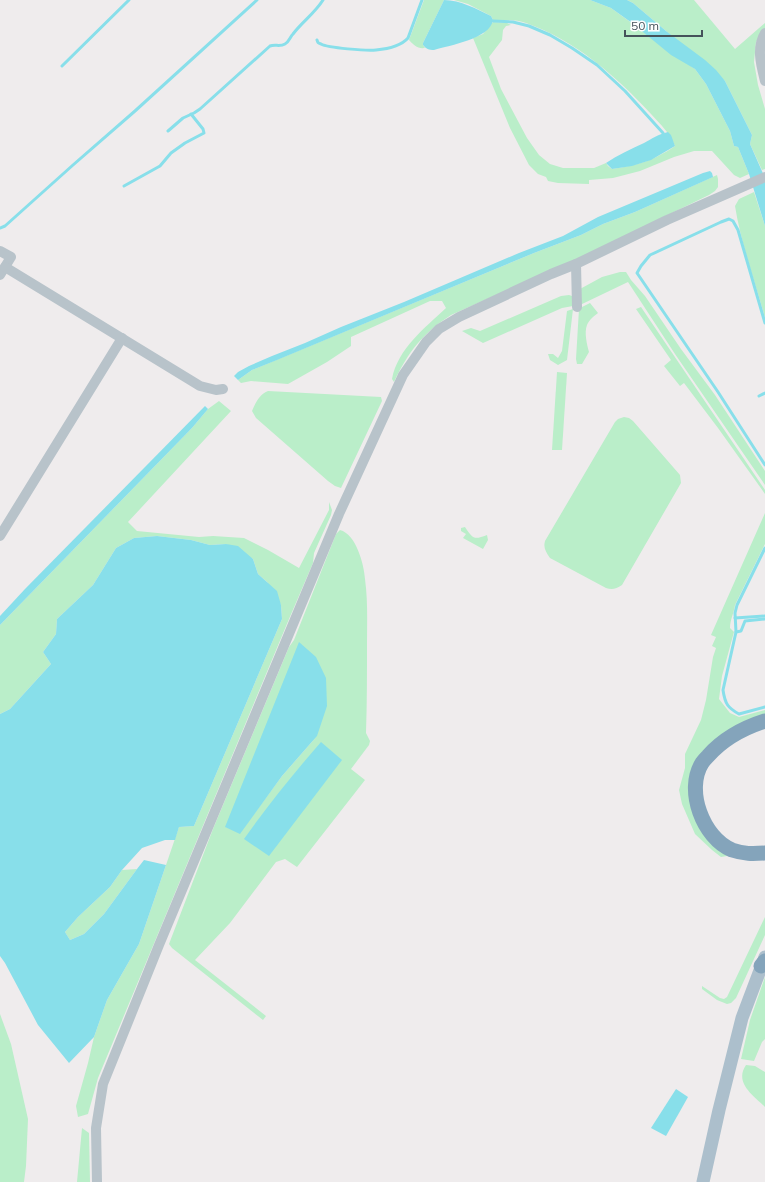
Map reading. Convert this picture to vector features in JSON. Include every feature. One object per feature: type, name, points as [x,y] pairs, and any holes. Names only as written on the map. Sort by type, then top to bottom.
[{"type":"highway","points":[[765,721],[748,727],[716,746],[702,763],[697,777],[696,794],[703,821],[710,832],[720,842],[731,849],[746,854],[765,853]]},
{"type":"main road","points":[[703,1182],[718,1110],[742,1018],[764,961]]},
{"type":"street","points":[[765,34],[761,40],[759,50],[765,81]]},
{"type":"street","points":[[97,1182],[96,1128],[103,1084],[193,863],[339,514],[403,375],[426,342],[440,329],[459,317],[551,274],[576,264],[667,220],[765,177]]},
{"type":"street","points":[[0,251],[11,257],[2,271],[122,338],[200,386],[216,390],[223,389]]},
{"type":"street","points":[[576,264],[576,307]]},
{"type":"street","points":[[0,536],[122,338]]},
{"type":"green space","points":[[424,0],[444,0],[423,43],[425,48],[420,48],[409,40]]},
{"type":"green space","points":[[454,0],[590,0],[611,8],[695,69],[706,84],[730,131],[734,146],[738,147],[749,174],[740,178],[734,175],[712,151],[694,151],[674,157],[640,171],[613,178],[589,180],[589,184],[558,183],[548,181],[546,177],[538,174],[529,165],[510,128],[473,38],[483,34],[493,22],[507,23],[511,25],[506,26],[503,30],[502,40],[489,57],[501,89],[527,138],[539,155],[550,164],[563,168],[594,168],[606,163],[612,169],[645,162],[675,146],[664,129],[638,100],[609,73],[578,50],[544,30],[514,20],[493,20],[491,16],[468,4]]},
{"type":"green space","points":[[627,0],[694,0],[735,49],[765,23],[765,28],[756,42],[754,62],[758,85],[765,109],[765,169],[762,170],[750,144],[752,135],[725,81],[633,3]]},
{"type":"green space","points":[[717,175],[718,187],[709,195],[581,257],[451,315],[432,329],[417,344],[405,361],[394,382],[392,379],[400,358],[413,339],[446,308],[442,301],[430,301],[351,337],[351,346],[327,362],[288,384],[251,381],[241,383],[238,380],[252,370],[581,235]]},
{"type":"green space","points":[[754,192],[765,226],[765,318],[744,248],[735,206],[739,199]]},
{"type":"green space","points":[[620,272],[626,272],[645,296],[681,349],[715,395],[765,471],[765,485],[675,354],[628,282],[580,305],[580,289],[602,277]]},
{"type":"green space","points":[[561,296],[572,296],[573,306],[562,308],[483,343],[462,331],[471,328],[480,331]]},
{"type":"green space","points":[[590,303],[598,313],[590,320],[586,328],[586,338],[589,352],[582,364],[577,364],[579,309]]},
{"type":"green space","points":[[641,307],[765,490],[765,494],[684,383],[680,386],[664,366],[671,360],[636,309]]},
{"type":"green space","points":[[573,309],[567,360],[558,365],[550,360],[548,354],[553,354],[558,358],[562,351],[567,311]]},
{"type":"green space","points":[[557,372],[567,373],[562,450],[552,450]]},
{"type":"green space","points":[[268,391],[381,397],[382,401],[341,488],[328,481],[256,418],[252,411],[256,402]]},
{"type":"green space","points":[[219,401],[231,411],[128,522],[137,531],[199,537],[213,536],[244,538],[299,568],[329,510],[329,502],[332,510],[314,553],[313,563],[98,1078],[88,1114],[78,1117],[76,1106],[94,1037],[107,1000],[139,944],[179,827],[194,826],[282,619],[281,605],[267,582],[258,574],[253,559],[226,544],[210,545],[191,540],[157,536],[134,538],[116,548],[93,585],[57,619],[56,634],[43,652],[51,664],[10,709],[0,714],[0,625],[192,428],[208,409]]},
{"type":"green space","points":[[624,417],[633,421],[680,475],[681,483],[622,585],[610,589],[550,558],[545,550],[544,543],[615,422]]},
{"type":"green space","points":[[765,513],[765,544],[735,605],[730,628],[734,632],[722,676],[719,699],[730,713],[739,717],[765,710],[765,717],[727,733],[692,794],[731,854],[721,857],[695,834],[682,804],[679,790],[685,768],[685,754],[701,720],[706,700],[713,657],[716,648],[712,646],[716,637],[711,635]]},
{"type":"green space","points":[[465,527],[472,536],[476,538],[487,535],[488,540],[483,549],[463,538],[466,534],[461,531],[461,528]]},
{"type":"green space","points":[[340,530],[351,537],[355,543],[361,558],[367,595],[366,733],[370,741],[369,745],[351,769],[365,780],[297,867],[285,859],[276,862],[230,923],[195,960],[266,1016],[263,1020],[172,948],[169,944],[213,829],[289,647],[294,640],[336,534]],"holes":[[[317,736],[282,776],[240,833],[226,827]]]},
{"type":"green space","points":[[137,869],[104,914],[84,934],[70,940],[65,932],[78,917],[110,887],[122,870]]},
{"type":"green space","points":[[765,917],[765,935],[736,998],[731,1003],[727,1004],[717,1000],[702,989],[702,986],[720,998],[724,999],[727,997]]},
{"type":"green space","points":[[765,977],[765,1039],[762,1042],[754,1061],[741,1059],[750,1020]]},
{"type":"green space","points":[[0,1014],[11,1044],[28,1119],[24,1182],[0,1182]]},
{"type":"green space","points":[[746,1065],[755,1066],[765,1072],[765,1107],[746,1088],[742,1077]]},
{"type":"green space","points":[[82,1128],[89,1133],[90,1182],[77,1182]]},
{"type":"water","points":[[444,0],[462,3],[491,16],[493,20],[490,27],[477,37],[459,43],[434,50],[426,48],[423,43]]},
{"type":"water","points":[[590,0],[627,0],[633,3],[666,31],[705,60],[725,81],[752,135],[750,144],[765,178],[765,226],[749,174],[738,147],[734,146],[730,131],[706,84],[695,69],[671,55],[611,8]]},
{"type":"water","points":[[668,132],[671,135],[675,146],[651,160],[632,166],[612,169],[606,163],[661,134]]},
{"type":"water","points":[[710,171],[713,177],[635,212],[252,370],[238,380],[234,376],[249,366],[272,356],[563,236],[598,217]]},
{"type":"water","points":[[205,406],[208,409],[192,428],[0,625],[0,616],[25,589]]},
{"type":"water","points":[[157,536],[191,540],[210,545],[226,544],[238,546],[253,559],[258,574],[277,591],[281,605],[282,619],[194,826],[179,827],[175,840],[165,840],[142,848],[122,870],[110,887],[78,917],[65,932],[70,940],[84,934],[104,914],[144,860],[166,865],[139,944],[107,1000],[94,1037],[69,1063],[38,1025],[0,956],[0,714],[10,709],[51,664],[43,652],[56,634],[57,619],[93,585],[116,548],[134,538]]},
{"type":"water","points":[[299,642],[316,657],[326,678],[327,706],[317,736],[282,776],[240,834],[225,827]]},
{"type":"water","points":[[321,742],[342,760],[269,856],[244,839],[281,789]]},
{"type":"water","points":[[676,1089],[688,1097],[666,1136],[651,1128]]},
{"type":"waterway","points":[[62,66],[129,0]]},
{"type":"waterway","points":[[0,228],[5,226],[135,111],[257,0]]},
{"type":"waterway","points":[[168,131],[183,118],[200,109],[270,46],[283,45],[286,43],[323,0]]},
{"type":"waterway","points":[[317,40],[319,43],[325,45],[356,50],[376,50],[398,45],[408,38],[422,0]]},
{"type":"waterway","points":[[493,21],[513,22],[529,26],[550,35],[572,48],[597,65],[625,91],[663,133]]},
{"type":"waterway","points":[[124,186],[160,166],[171,153],[185,143],[204,133],[203,129],[191,114]]},
{"type":"waterway","points":[[765,323],[738,230],[733,221],[729,219],[650,255],[637,273],[718,392],[765,465]]},
{"type":"waterway","points":[[759,396],[765,393]]},
{"type":"waterway","points":[[765,548],[737,605],[735,613],[736,632],[723,690],[728,705],[732,710],[739,714],[765,707]]},
{"type":"waterway","points":[[735,618],[765,616]]},
{"type":"waterway","points":[[736,632],[741,631],[745,621],[765,619]]}]
